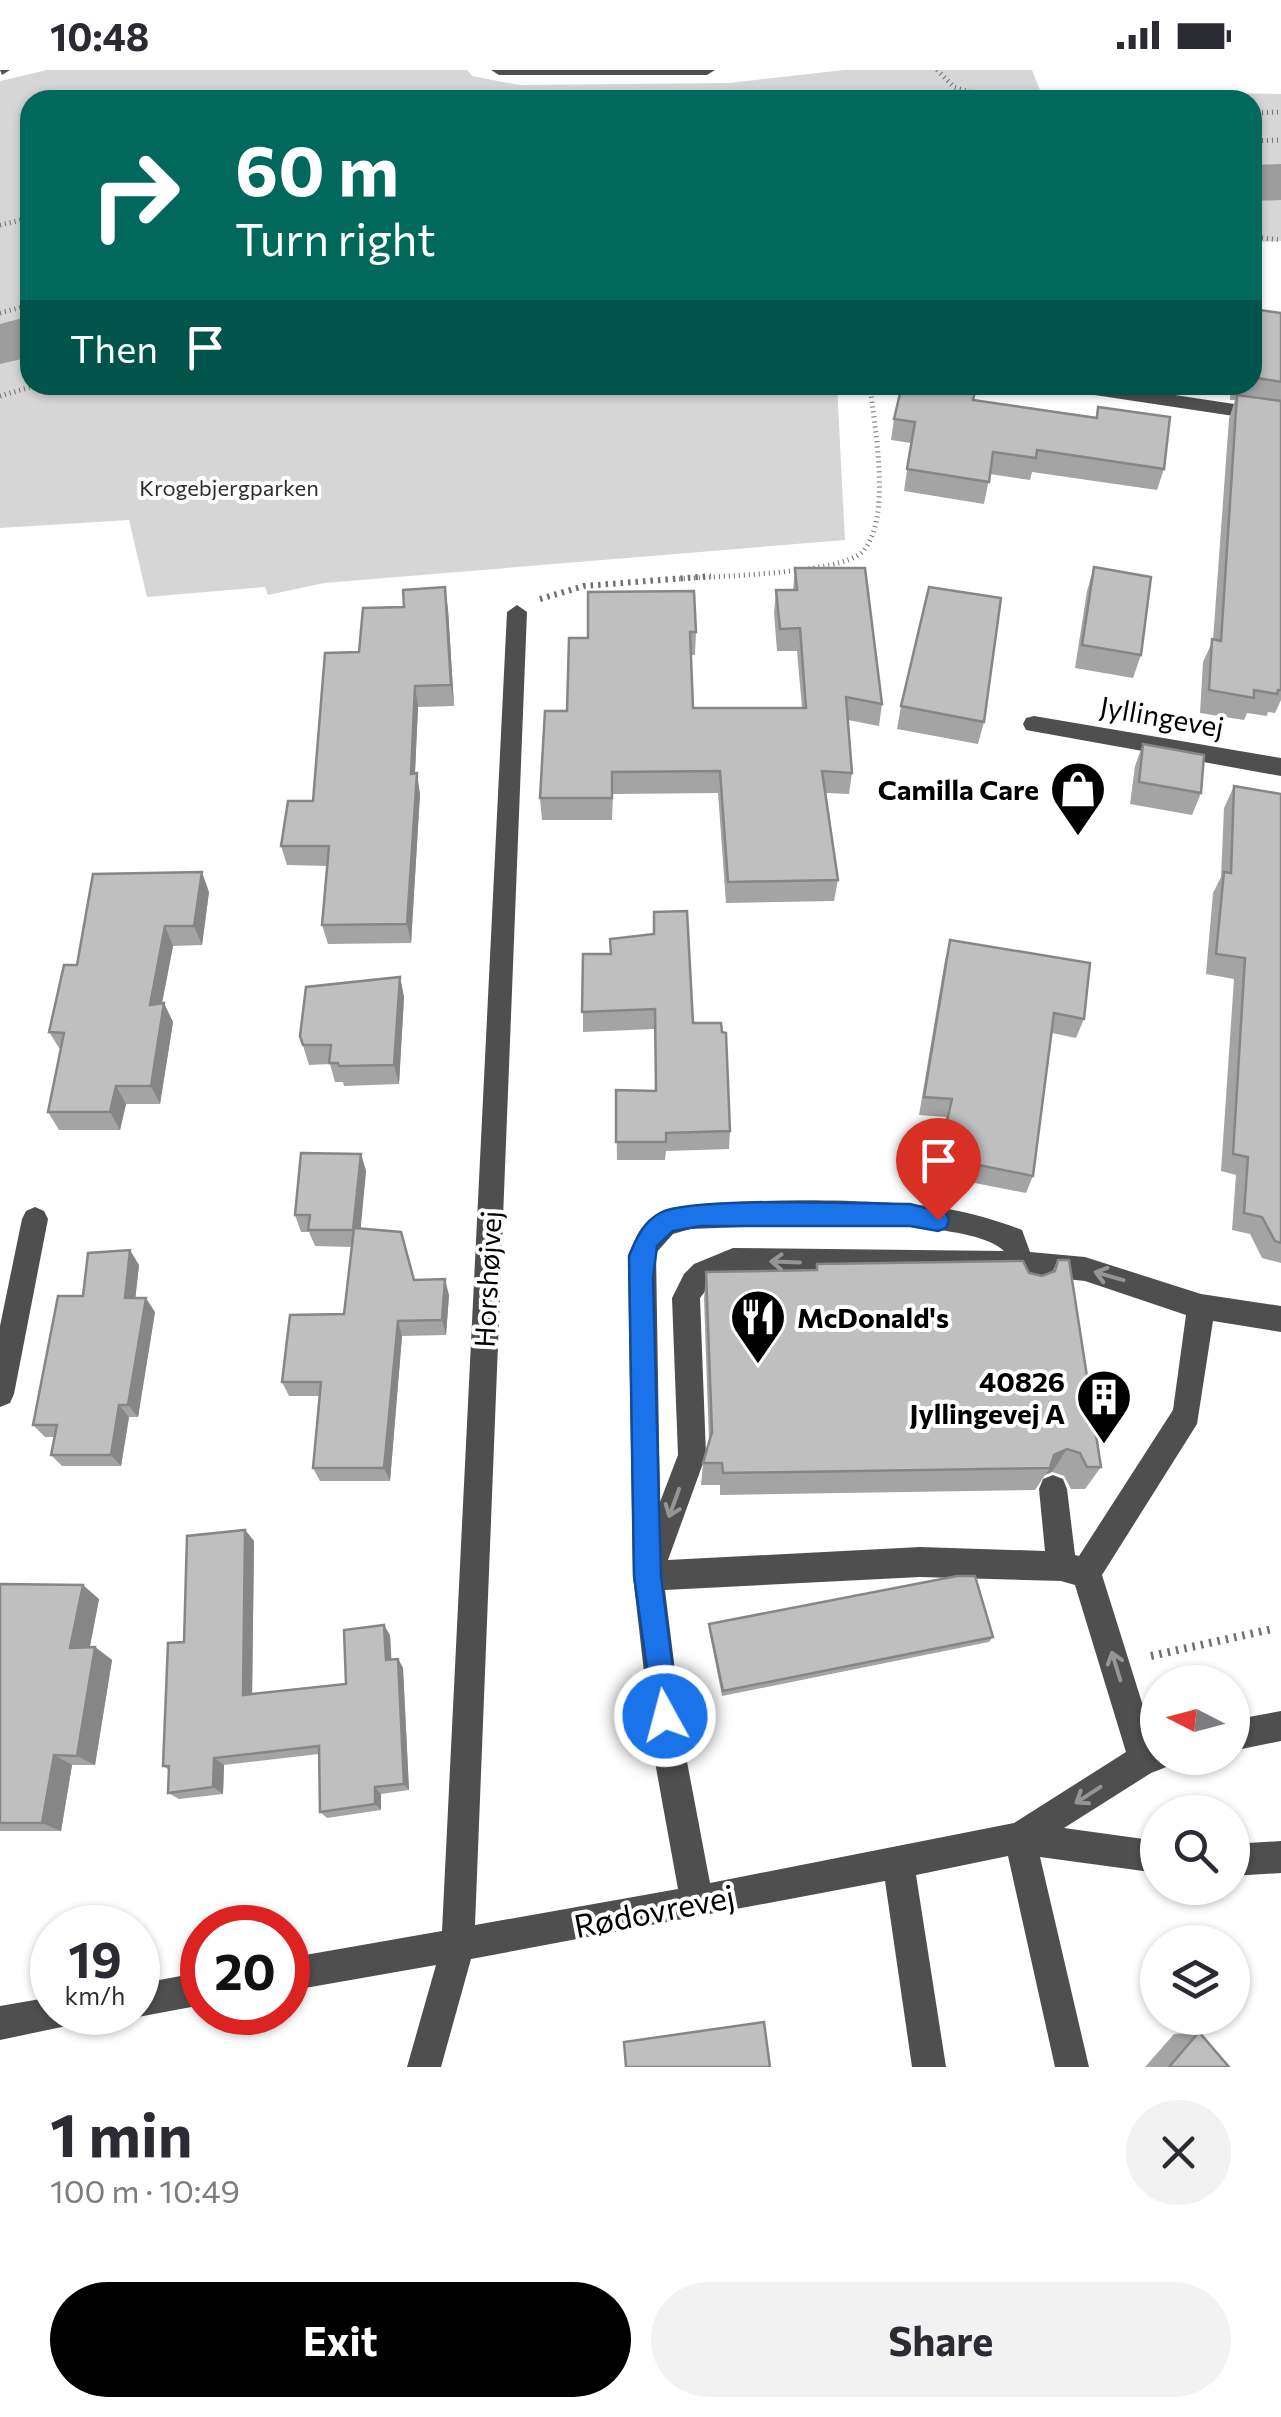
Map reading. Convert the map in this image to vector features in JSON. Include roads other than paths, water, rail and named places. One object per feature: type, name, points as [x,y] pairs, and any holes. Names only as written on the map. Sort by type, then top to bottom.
[{"type":"street","points":[[499,70],[707,70]]},
{"type":"street","points":[[1155,395],[1281,416]]},
{"type":"street","name":"Horshøjvej","points":[[424,2067],[458,1946],[517,612]]},
{"type":"street","name":"Jyllingevej","points":[[1034,724],[1281,768]]},
{"type":"street","points":[[697,1902],[669,1751],[648,1576],[641,1299],[641,1256],[647,1240],[667,1221],[685,1217],[910,1215],[992,1230],[1013,1239],[1024,1275]]},
{"type":"street","points":[[0,1394],[35,1219]]},
{"type":"street","points":[[648,1576],[692,1455],[686,1298],[691,1283],[708,1267],[733,1260],[1024,1275],[1084,1269],[1201,1307],[1281,1319]]},
{"type":"street","points":[[1074,1569],[1187,1414],[1201,1307]]},
{"type":"street","points":[[1053,1489],[1074,1569],[1140,1729]]},
{"type":"street","points":[[648,1576],[920,1562],[1074,1569]]},
{"type":"street","points":[[1250,1732],[1281,1726]]},
{"type":"street","name":"Rødovrevej","points":[[1020,1838],[1140,1764]]},
{"type":"street","points":[[1020,1838],[1072,2067]]},
{"type":"street","name":"Rødovrevej","points":[[310,1971],[697,1902],[1020,1838],[1140,1855]]},
{"type":"street","points":[[1250,1859],[1281,1857]]},
{"type":"street","points":[[898,1862],[929,2067]]},
{"type":"street","points":[[0,2023],[30,2018]]},
{"type":"waterway","points":[[1262,183],[1281,182]]},
{"type":"waterway","points":[[0,344],[20,339]]},
{"type":"place","name":"Camilla Care","points":[[1078,838]]},
{"type":"place","name":"McDonald's","points":[[758,1366]]},
{"type":"place","name":"40826 Jyllingevej A","points":[[1104,1446]]},
{"type":"park label","name":"Krogebjergparken","points":[[229,487]]}]
